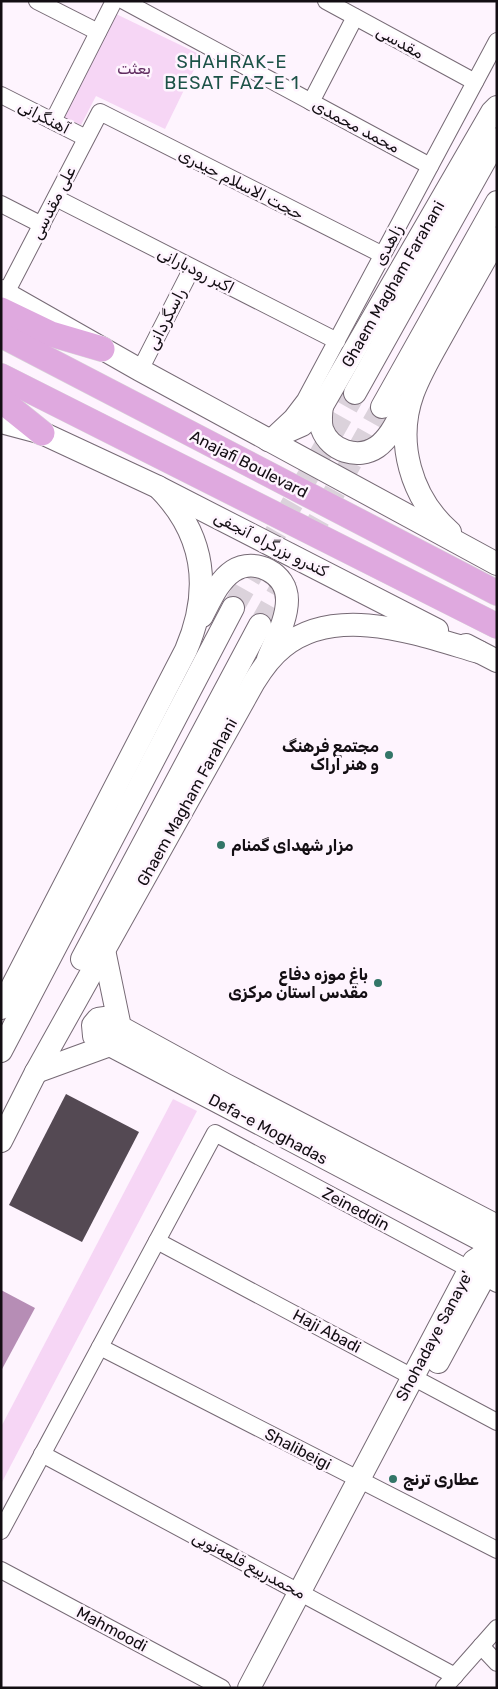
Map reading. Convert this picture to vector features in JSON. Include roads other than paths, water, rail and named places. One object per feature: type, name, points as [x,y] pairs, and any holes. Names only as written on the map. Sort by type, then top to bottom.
[{"type":"main road","points":[[3,298],[51,334],[102,349]]},
{"type":"main road","name":"Anajafi Boulevard","points":[[1,335],[497,593]]},
{"type":"main road","name":"Anajafi Boulevard","points":[[1,376],[497,626]]},
{"type":"main road","points":[[1,400],[42,433]]},
{"type":"street","points":[[37,1],[98,32]]},
{"type":"street","points":[[52,121],[114,1]]},
{"type":"street","name":"محمد محمدی","points":[[124,1],[430,166]]},
{"type":"street","name":"مقدسی","points":[[326,1],[475,82]]},
{"type":"street","points":[[311,102],[355,17]]},
{"type":"street","name":"زاهدی","points":[[268,440],[292,417],[305,400],[497,41]]},
{"type":"street","name":"آهنگرانی","points":[[1,95],[86,138]]},
{"type":"street","name":"Ghaem Magham Farahani","points":[[268,440],[302,425],[322,406],[492,112],[497,107]]},
{"type":"street","name":"علی مقدسی","points":[[3,298],[100,112]]},
{"type":"street","name":"حجت الاسلام حیدری","points":[[100,112],[383,255]]},
{"type":"street","name":"Ghaem Magham Farahani","points":[[355,393],[497,139]]},
{"type":"street","name":"اکبر رودبارانی","points":[[56,198],[337,341]]},
{"type":"street","points":[[382,407],[497,202]]},
{"type":"street","points":[[1,204],[42,225]]},
{"type":"street","points":[[322,406],[322,428],[329,441],[341,450],[349,453],[364,452],[378,446],[394,426],[497,238]]},
{"type":"street","name":"راسگردانی","points":[[140,370],[192,268]]},
{"type":"street","points":[[102,349],[497,564]]},
{"type":"street","points":[[412,394],[408,409],[406,439],[410,468],[416,484],[432,513],[442,525],[469,549]]},
{"type":"street","name":"کندرو بزرگراه آنجفی","points":[[1,422],[42,433],[158,486],[488,656]]},
{"type":"street","points":[[158,486],[179,510],[194,539],[198,554],[202,584],[195,629]]},
{"type":"street","points":[[1,1008],[214,594],[233,572],[240,568],[254,566],[268,570],[275,574],[284,586],[287,601],[280,629],[267,662]]},
{"type":"street","points":[[1,1051],[233,608]]},
{"type":"street","name":"Ghaem Magham Farahani","points":[[1,1110],[260,625]]},
{"type":"street","name":"Ghaem Magham Farahani","points":[[1,1141],[36,1072],[254,682],[267,662],[284,646],[297,638],[312,632],[343,625],[374,625],[390,628],[488,656]]},
{"type":"street","points":[[36,1072],[115,1036],[104,950]]},
{"type":"street","name":"Defa-e Moghadas","points":[[115,1036],[496,1241]]},
{"type":"street","name":"Zeineddin","points":[[157,1241],[215,1134],[483,1277]]},
{"type":"street","points":[[1,1531],[157,1241]]},
{"type":"street","name":"Haji Abadi","points":[[157,1241],[497,1422]]},
{"type":"street","name":"Shohadaye Sanaye'","points":[[266,1688],[306,1596],[419,1380],[490,1266],[496,1241]]},
{"type":"street","name":"Shalibeigi","points":[[100,1347],[497,1550]]},
{"type":"street","name":"محمدربیع قلعه‌نویی","points":[[42,1454],[306,1596],[449,1682]]},
{"type":"street","name":"Mahmoodi","points":[[1,1570],[222,1688]]},
{"type":"street","name":"Shohadaye Sanaye'","points":[[249,1688],[306,1596]]},
{"type":"street","points":[[449,1682],[497,1628]]},
{"type":"street","points":[[481,1646],[497,1663]]},
{"type":"tunnel","points":[[233,608],[355,393]]},
{"type":"tunnel","points":[[260,625],[382,407]]},
{"type":"place","name":"مجتمع فرهنگ و هنر اراک","points":[[389,755]]},
{"type":"place","name":"مزار شهدای گمنام","points":[[221,845]]},
{"type":"place","name":"باغ موزه دفاع مقدس استان مرکزی","points":[[378,983]]},
{"type":"place","name":"عطاری ترنج","points":[[393,1479]]},
{"type":"district","name":"SHAHRAK-E BESAT FAZ-E 1","points":[[232,72]]},
{"type":"park label","name":"بعثت","points":[[134,68]]}]
